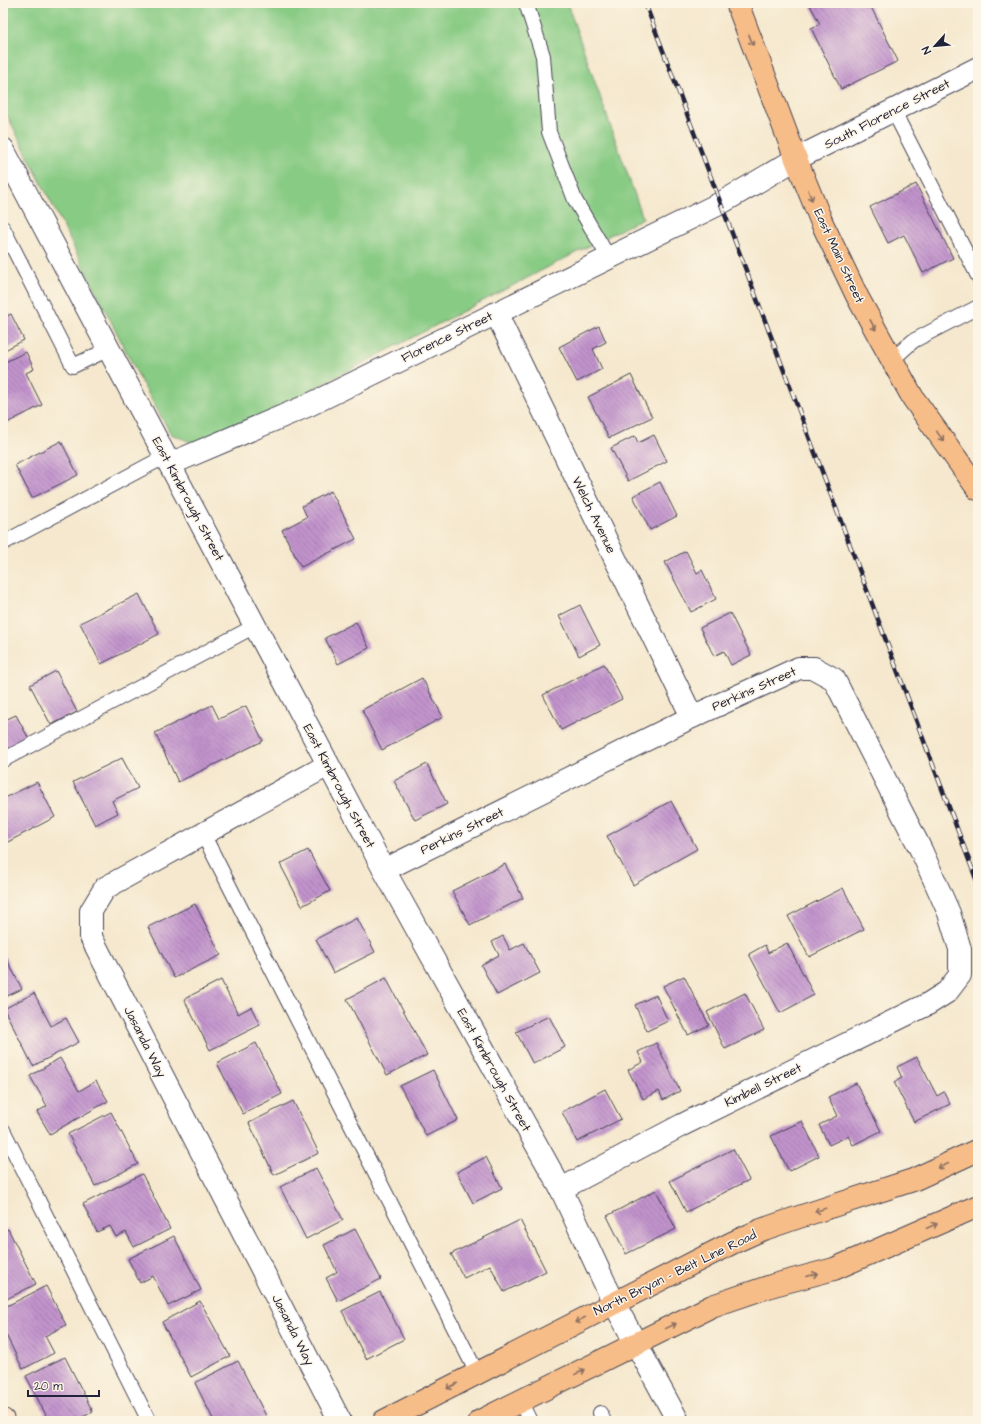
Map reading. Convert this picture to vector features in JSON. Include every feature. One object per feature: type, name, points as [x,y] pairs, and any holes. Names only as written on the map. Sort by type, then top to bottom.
[{"type":"main road","name":"East Main Street","points":[[737,3],[796,159],[828,237],[858,298],[913,398],[978,489]]},
{"type":"main road","name":"North Bryan - Belt Line Road","points":[[384,1421],[732,1243],[761,1230],[913,1180],[978,1150]]},
{"type":"main road","points":[[480,1421],[712,1306],[774,1285],[834,1269],[978,1206]]},
{"type":"street","name":"South Florence Street","points":[[720,203],[796,159],[978,68]]},
{"type":"street","name":"East Kimbrough Street","points":[[3,148],[384,870],[560,1189],[614,1303],[678,1421]]},
{"type":"street","points":[[609,258],[648,255],[725,214],[771,192],[796,159]]},
{"type":"street","name":"Florence Street","points":[[168,460],[309,405],[720,203]]},
{"type":"street","name":"Welch Avenue","points":[[496,313],[692,717]]},
{"type":"street","name":"Perkins Street","points":[[384,870],[692,717],[799,668],[814,668],[834,679],[921,850],[949,913],[960,949],[960,975]]},
{"type":"street","name":"Jasanda Way","points":[[328,765],[105,888],[91,910],[91,937],[340,1421]]},
{"type":"street","name":"Kimbell Street","points":[[560,1189],[682,1125],[928,1004],[947,992],[960,975]]},
{"type":"lane","points":[[526,3],[542,56],[548,132],[575,200],[609,258]]},
{"type":"lane","points":[[893,110],[978,276]]},
{"type":"lane","points":[[3,228],[73,366],[109,349]]},
{"type":"lane","points":[[892,360],[913,341],[978,307]]},
{"type":"lane","points":[[3,543],[168,460]]},
{"type":"lane","points":[[3,760],[255,626]]},
{"type":"lane","points":[[204,834],[477,1373]]},
{"type":"lane","points":[[3,1130],[149,1421]]},
{"type":"lane","points":[[520,1401],[530,1421]]},
{"type":"green space","points":[[3,3],[567,3],[643,218],[230,432],[193,443],[171,434],[142,383],[3,107]]},
{"type":"building","points":[[809,3],[869,3],[898,61],[841,89],[811,28],[820,24]]},
{"type":"building","points":[[916,184],[953,258],[923,273],[904,235],[888,243],[870,207]]},
{"type":"building","points":[[11,314],[24,340],[3,351],[3,318]]},
{"type":"building","points":[[599,326],[606,342],[593,349],[602,369],[577,382],[559,347]]},
{"type":"building","points":[[26,352],[34,369],[26,373],[42,405],[3,425],[3,363]]},
{"type":"building","points":[[631,375],[652,417],[609,438],[588,397]]},
{"type":"building","points":[[654,435],[667,461],[628,481],[611,448],[635,436],[638,443]]},
{"type":"building","points":[[61,441],[78,475],[32,498],[15,465]]},
{"type":"building","points":[[660,482],[677,516],[650,530],[633,496]]},
{"type":"building","points":[[331,491],[356,539],[301,567],[282,530],[307,517],[302,506]]},
{"type":"building","points":[[686,551],[697,573],[702,570],[716,599],[691,612],[665,562]]},
{"type":"building","points":[[139,594],[159,634],[101,664],[80,623]]},
{"type":"building","points":[[580,605],[600,645],[579,656],[559,616]]},
{"type":"building","points":[[730,613],[751,655],[731,665],[724,651],[714,656],[700,628]]},
{"type":"building","points":[[356,622],[369,648],[338,664],[325,638]]},
{"type":"building","points":[[604,664],[622,699],[561,730],[543,695]]},
{"type":"building","points":[[56,671],[77,712],[51,725],[30,685]]},
{"type":"building","points":[[422,678],[443,717],[382,750],[362,710]]},
{"type":"building","points":[[212,705],[219,719],[246,706],[263,741],[178,782],[155,733]]},
{"type":"building","points":[[16,715],[31,743],[7,755],[3,748],[3,721]]},
{"type":"building","points":[[122,758],[138,788],[112,801],[118,813],[95,825],[73,782]]},
{"type":"building","points":[[427,764],[447,804],[415,820],[394,781]]},
{"type":"building","points":[[37,782],[55,817],[4,844],[3,799]]},
{"type":"building","points":[[671,801],[697,849],[633,885],[607,836]]},
{"type":"building","points":[[308,850],[330,891],[302,906],[280,864]]},
{"type":"building","points":[[505,864],[523,898],[470,925],[452,891]]},
{"type":"building","points":[[843,888],[864,929],[809,957],[788,916]]},
{"type":"building","points":[[195,904],[221,955],[174,978],[148,927]]},
{"type":"building","points":[[357,918],[375,952],[333,973],[316,939]]},
{"type":"building","points":[[503,936],[510,950],[524,943],[540,973],[497,995],[481,965],[499,955],[492,942]]},
{"type":"building","points":[[787,943],[814,995],[780,1013],[749,954],[765,945],[768,953]]},
{"type":"building","points":[[3,952],[22,989],[3,998]]},
{"type":"building","points":[[684,976],[709,1025],[688,1035],[663,986]]},
{"type":"building","points":[[386,978],[427,1055],[387,1075],[347,999]]},
{"type":"building","points":[[221,980],[238,1014],[251,1007],[260,1025],[210,1050],[184,999]]},
{"type":"building","points":[[34,993],[51,1026],[66,1018],[79,1042],[33,1066],[4,1009]]},
{"type":"building","points":[[745,993],[764,1030],[725,1049],[707,1012]]},
{"type":"building","points":[[656,995],[668,1021],[647,1031],[635,1005]]},
{"type":"building","points":[[549,1016],[565,1047],[533,1064],[516,1032]]},
{"type":"building","points":[[256,1043],[282,1094],[243,1114],[217,1063]]},
{"type":"building","points":[[656,1043],[680,1091],[663,1100],[659,1091],[643,1099],[628,1070],[643,1062],[638,1052]]},
{"type":"building","points":[[917,1057],[937,1096],[944,1092],[950,1104],[914,1122],[894,1082],[902,1078],[897,1067]]},
{"type":"building","points":[[60,1058],[79,1091],[96,1081],[108,1101],[50,1134],[37,1112],[47,1106],[30,1076]]},
{"type":"building","points":[[433,1070],[458,1120],[426,1136],[400,1086]]},
{"type":"building","points":[[856,1083],[881,1131],[853,1145],[848,1136],[829,1145],[819,1125],[837,1116],[828,1097]]},
{"type":"building","points":[[605,1089],[621,1119],[577,1142],[562,1112]]},
{"type":"building","points":[[293,1101],[319,1153],[274,1175],[249,1123]]},
{"type":"building","points":[[111,1112],[138,1164],[95,1186],[68,1134]]},
{"type":"building","points":[[802,1121],[819,1156],[789,1171],[771,1136]]},
{"type":"building","points":[[733,1149],[749,1180],[686,1212],[670,1181]]},
{"type":"building","points":[[486,1157],[502,1188],[473,1203],[457,1172]]},
{"type":"building","points":[[316,1168],[343,1220],[306,1239],[280,1187]]},
{"type":"building","points":[[142,1174],[170,1229],[134,1247],[126,1232],[116,1237],[110,1226],[97,1232],[83,1204]]},
{"type":"building","points":[[656,1190],[676,1229],[626,1254],[607,1216]]},
{"type":"building","points":[[520,1220],[546,1271],[504,1292],[490,1265],[464,1278],[451,1254]]},
{"type":"building","points":[[8,1229],[36,1284],[3,1301],[3,1231]]},
{"type":"building","points":[[355,1229],[381,1279],[338,1301],[326,1278],[337,1272],[324,1245]]},
{"type":"building","points":[[174,1236],[201,1290],[168,1306],[153,1276],[140,1283],[128,1259]]},
{"type":"building","points":[[46,1286],[66,1325],[45,1336],[54,1353],[23,1369],[3,1329],[3,1308]]},
{"type":"building","points":[[380,1292],[404,1339],[366,1359],[342,1311]]},
{"type":"building","points":[[200,1301],[230,1356],[191,1377],[162,1322]]},
{"type":"building","points":[[65,1357],[93,1412],[74,1421],[49,1421],[26,1376]]},
{"type":"building","points":[[238,1361],[266,1416],[255,1421],[214,1421],[195,1383]]},
{"type":"railway","points":[[645,3],[978,884]]}]
